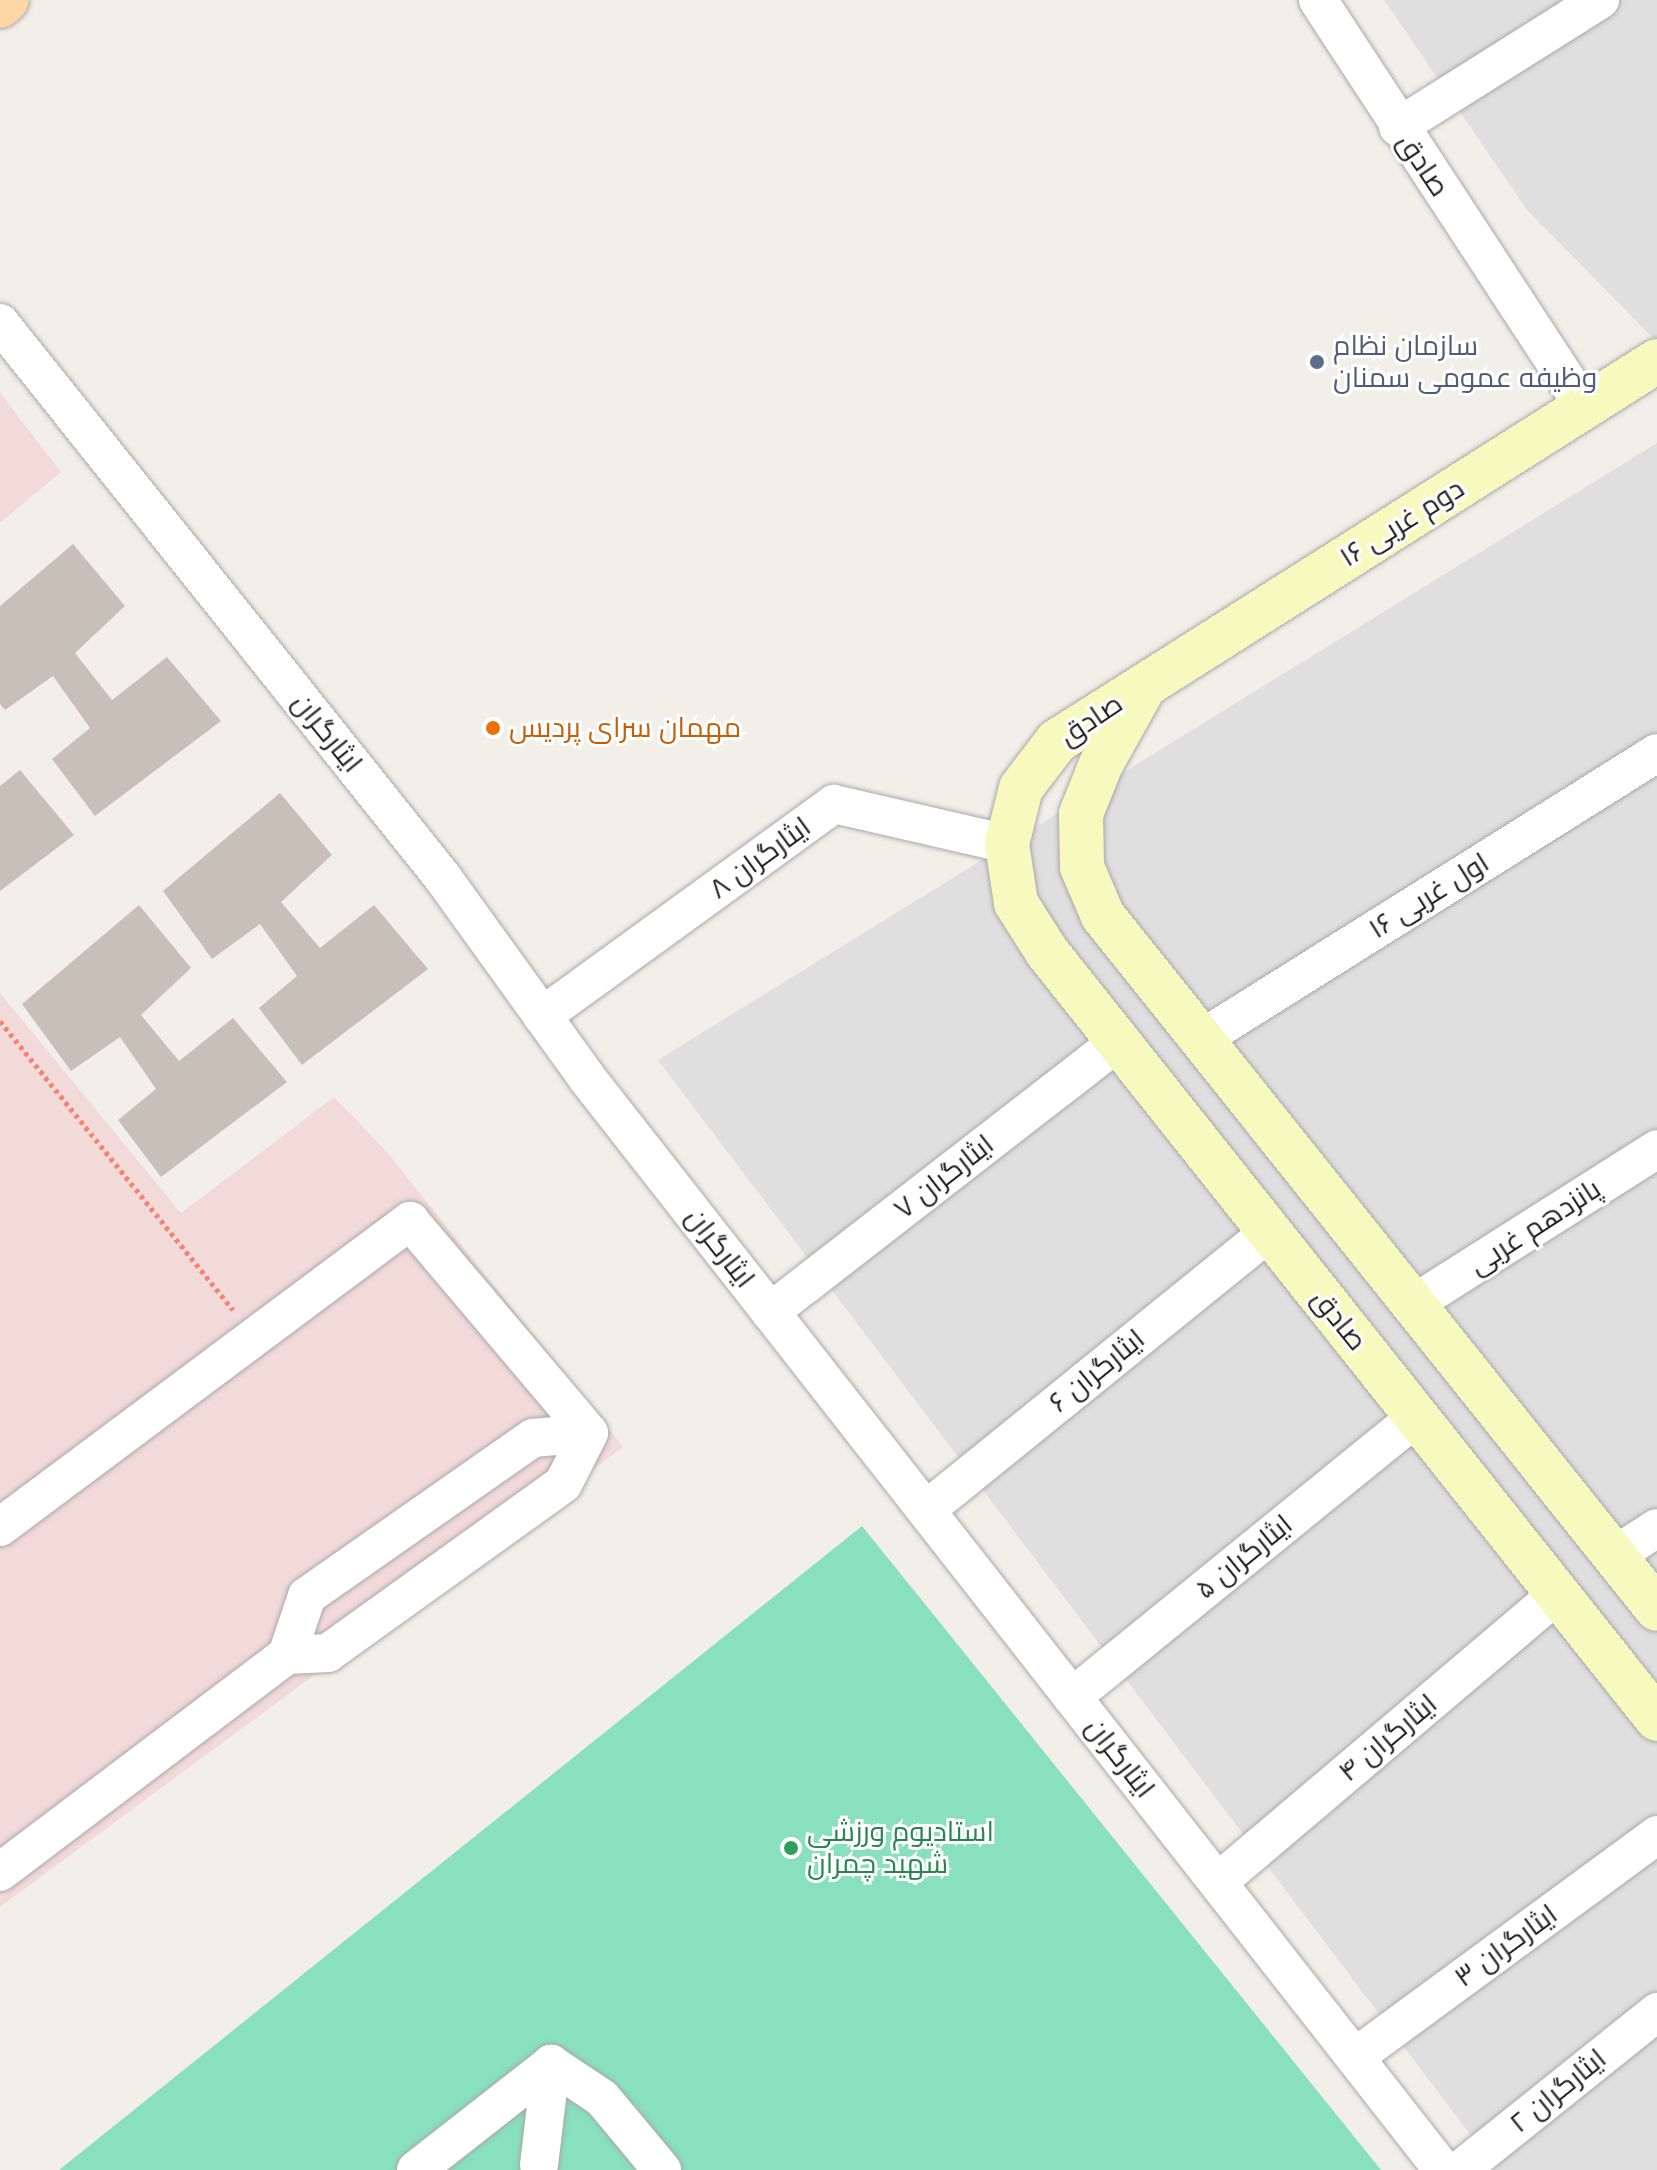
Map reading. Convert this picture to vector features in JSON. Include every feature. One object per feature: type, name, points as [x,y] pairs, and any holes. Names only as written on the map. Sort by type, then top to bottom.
[{"type":"main road","points":[[0,6],[7,0]]},
{"type":"street","name":"صادق","points":[[1318,0],[1398,127],[1584,407]]},
{"type":"street","points":[[1398,127],[1600,0]]},
{"type":"street","name":"ایثارگران","points":[[0,323],[443,878],[542,1016],[770,1312],[1443,2170]]},
{"type":"street","name":"۱۶ دوم غربی","points":[[1146,684],[1657,361]]},
{"type":"street","name":"صادق","points":[[1146,684],[1057,741],[1021,788],[1007,844],[1016,903],[1047,952],[1657,1719]]},
{"type":"street","name":"صادق","points":[[1146,684],[1101,764],[1081,814],[1082,867],[1103,916],[1657,1609]]},
{"type":"street","name":"۱۶ اول غربی","points":[[1201,1039],[1657,753]]},
{"type":"street","name":"ایثارگران ۸","points":[[542,1016],[834,804],[1007,844]]},
{"type":"street","name":"ایثارگران ۷","points":[[770,1312],[1118,1042]]},
{"type":"street","name":"پانزدهم غربی","points":[[1413,1304],[1657,1149]]},
{"type":"street","points":[[0,1527],[410,1221],[589,1433]]},
{"type":"street","name":"ایثارگران ۶","points":[[926,1510],[1269,1232]]},
{"type":"street","points":[[1359,1345],[1413,1304]]},
{"type":"street","name":"ایثارگران ۵","points":[[1072,1697],[1417,1417]]},
{"type":"street","points":[[287,1655],[328,1653],[563,1484],[589,1433]]},
{"type":"street","points":[[0,1872],[287,1655],[307,1596],[533,1438],[589,1433]]},
{"type":"street","points":[[1614,1556],[1657,1528]]},
{"type":"street","name":"ایثارگران ۴","points":[[1218,1882],[1557,1594]]},
{"type":"street","name":"ایثارگران ۳","points":[[1355,2057],[1657,1835]]},
{"type":"street","name":"ایثارگران ۲","points":[[1460,2170],[1657,2012]]},
{"type":"street","points":[[538,2168],[551,2064]]},
{"type":"street","points":[[416,2170],[551,2064]]},
{"type":"street","points":[[551,2064],[602,2098],[662,2170]]},
{"type":"path","points":[[0,1021],[256,1338]]},
{"type":"shaded area","points":[[1384,0],[1657,0],[1657,342],[1527,210]]},
{"type":"shaded area","points":[[0,393],[61,472],[0,523]]},
{"type":"shaded area","points":[[1657,443],[1657,2170],[1497,2170],[658,1060]]},
{"type":"shaded area","points":[[0,993],[181,1213],[334,1097],[386,1151],[623,1447],[0,1907]]},
{"type":"green space","name":"استادیوم ورزشی شهید چمران","points":[[862,1526],[1381,2170],[59,2170]]},
{"type":"building","points":[[73,544],[125,606],[75,653],[112,700],[167,657],[221,721],[95,816],[52,759],[90,728],[53,676],[5,710],[0,704],[0,606]]},
{"type":"building","points":[[20,770],[74,835],[0,891],[0,786]]},
{"type":"building","points":[[280,793],[332,855],[281,902],[320,948],[374,905],[428,969],[302,1065],[259,1008],[297,976],[260,924],[212,959],[163,891]]},
{"type":"building","points":[[139,905],[191,968],[141,1015],[179,1061],[233,1018],[287,1082],[161,1177],[118,1120],[156,1089],[120,1037],[71,1071],[22,1004]]},
{"type":"place","name":"سازمان نظام وظیفه عمومی سمنان","points":[[1317,362]]},
{"type":"place","name":"مهمان سرای پردیس","points":[[493,728]]},
{"type":"place","name":"استادیوم ورزشی شهید چمران","points":[[791,1848]]}]
